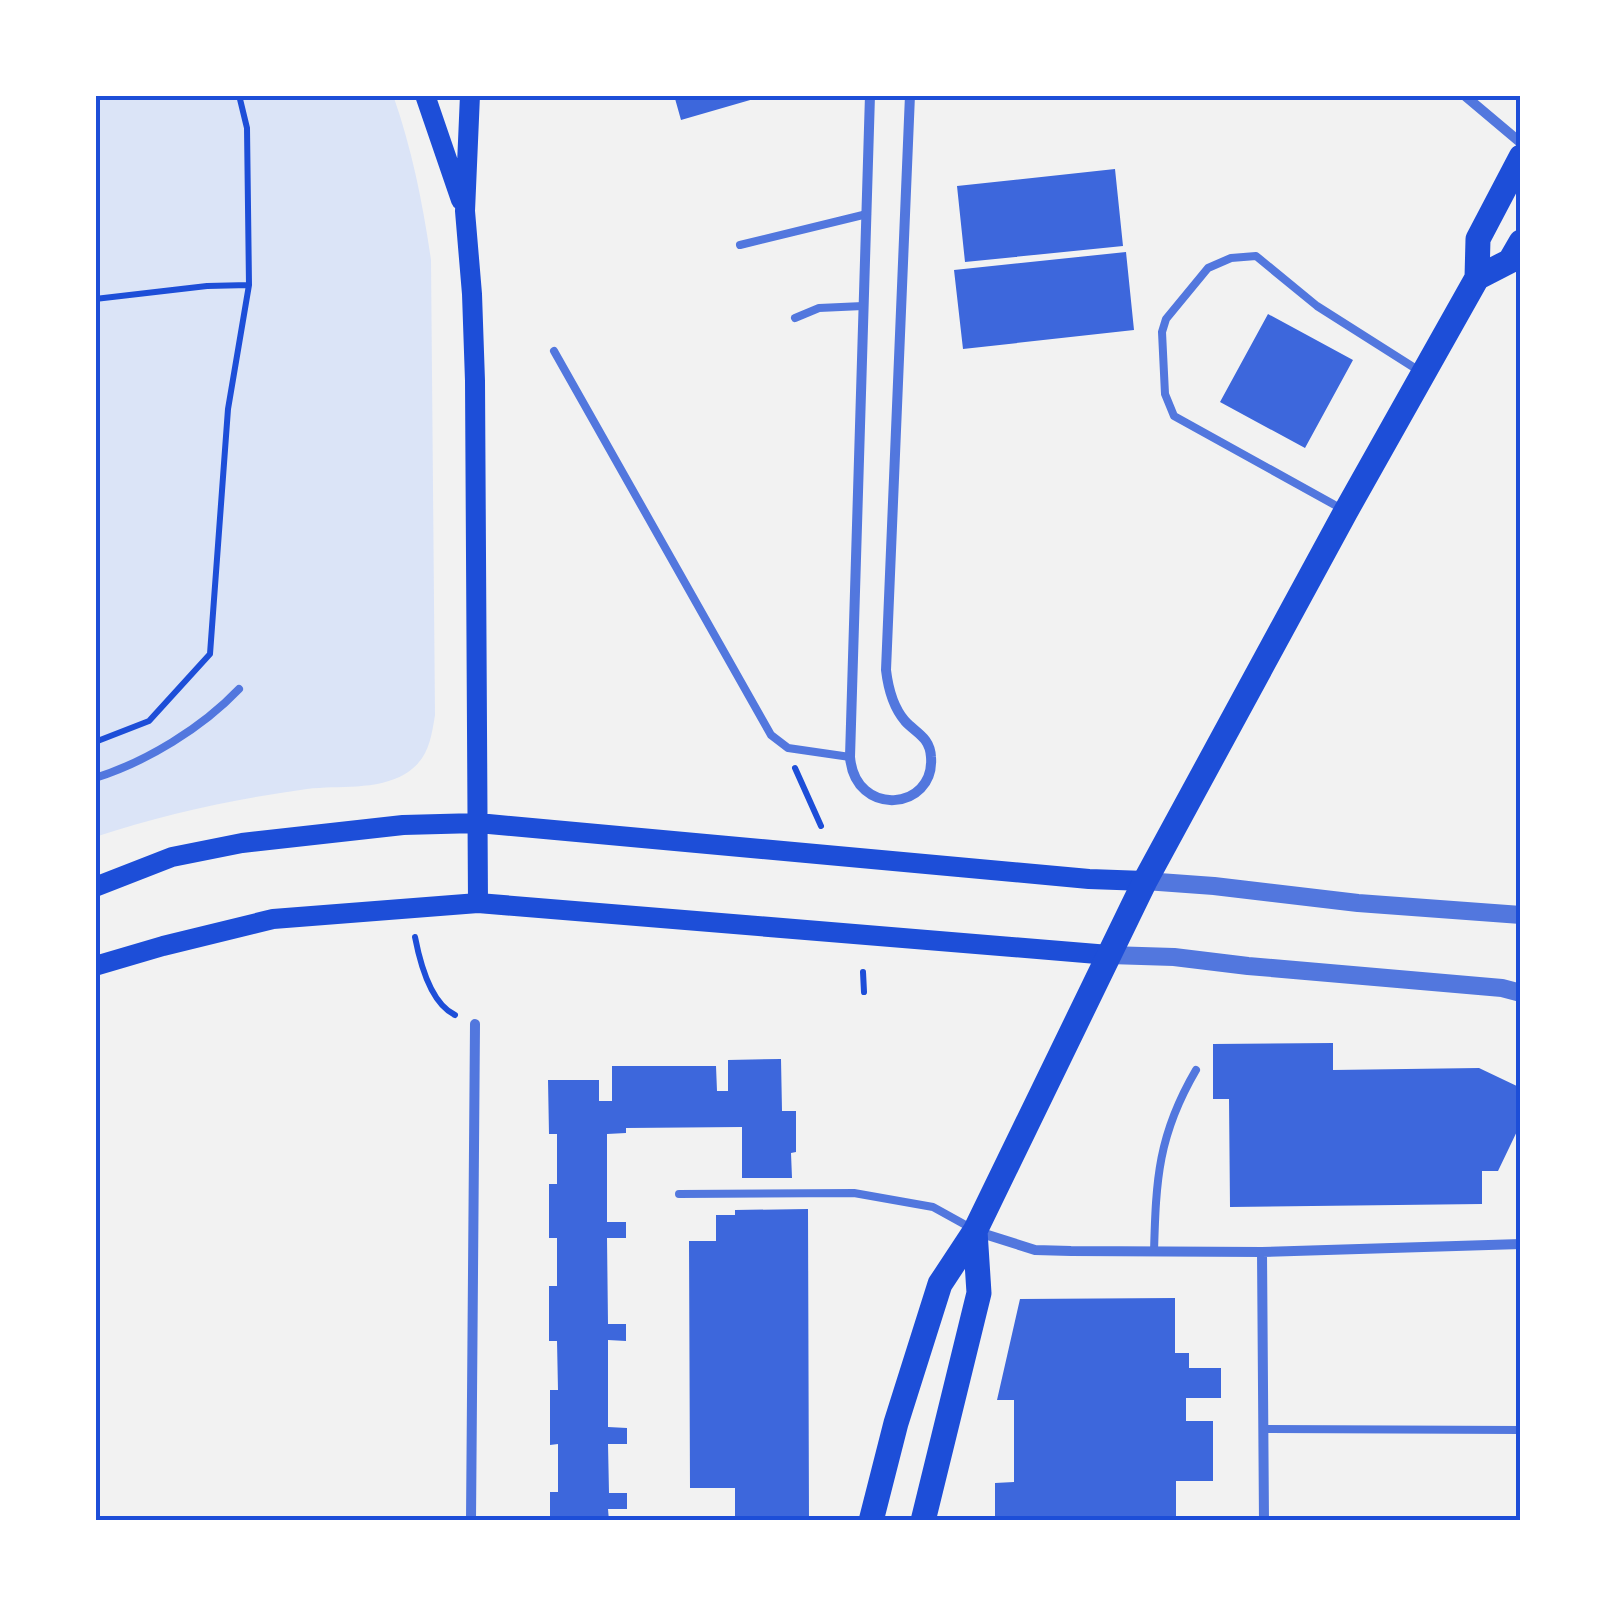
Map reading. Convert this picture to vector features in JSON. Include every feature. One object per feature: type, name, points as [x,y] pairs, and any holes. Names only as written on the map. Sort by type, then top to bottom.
[{"type":"main road","points":[[425,95],[465,211]]},
{"type":"main road","points":[[470,95],[465,211],[475,381],[478,903]]},
{"type":"main road","points":[[871,1521],[896,1423],[940,1284],[975,1230],[1145,882],[1476,278],[1478,239],[1521,158]]},
{"type":"main road","points":[[1476,278],[1510,261],[1521,242]]},
{"type":"main road","points":[[95,888],[172,857],[242,843],[403,826],[478,823],[1145,882]]},
{"type":"main road","points":[[95,966],[273,919],[478,903],[1110,955]]},
{"type":"main road","points":[[923,1521],[979,1293],[975,1230]]},
{"type":"street","points":[[870,95],[850,758],[857,783],[878,800],[892,802],[916,792],[930,770],[929,747],[898,709],[886,670],[910,95]]},
{"type":"street","points":[[1464,95],[1521,143]]},
{"type":"street","points":[[1145,882],[1214,886],[1358,904],[1521,915]]},
{"type":"street","points":[[1110,955],[1174,957],[1502,988],[1521,993]]},
{"type":"street","points":[[471,1521],[475,1024]]},
{"type":"street","points":[[975,1230],[1035,1250],[1262,1252],[1521,1244]]},
{"type":"street","points":[[1262,1252],[1264,1521]]},
{"type":"lane","points":[[740,245],[867,214]]},
{"type":"lane","points":[[1346,511],[1174,416],[1165,394],[1162,332],[1166,319],[1208,268],[1231,258],[1256,256],[1317,306],[1423,374]]},
{"type":"lane","points":[[795,318],[819,308],[863,306]]},
{"type":"lane","points":[[554,351],[771,736],[788,748],[850,758]]},
{"type":"lane","points":[[95,778],[120,770],[185,732],[219,710],[238,690]]},
{"type":"lane","points":[[1154,1252],[1165,1133],[1196,1070]]},
{"type":"lane","points":[[679,1194],[854,1192],[933,1207],[975,1230]]},
{"type":"lane","points":[[1262,1429],[1521,1430]]},
{"type":"path","points":[[95,742],[149,721],[210,654],[228,409],[249,284],[247,128],[239,95]]},
{"type":"path","points":[[95,299],[249,284]]},
{"type":"path","points":[[788,748],[821,826]]},
{"type":"path","points":[[415,937],[431,987],[448,1012],[475,1024]]},
{"type":"path","points":[[864,972],[864,992]]},
{"type":"shaded area","points":[[95,95],[393,95],[416,177],[431,260],[435,715],[424,756],[394,779],[226,803],[95,837]]},
{"type":"building","points":[[674,95],[764,95],[764,96],[681,120]]},
{"type":"building","points":[[1115,169],[1123,246],[965,262],[957,186]]},
{"type":"building","points":[[1126,252],[1134,330],[963,349],[954,270]]},
{"type":"building","points":[[1268,314],[1353,360],[1305,448],[1220,402]]},
{"type":"building","points":[[1333,1043],[1333,1070],[1479,1068],[1521,1088],[1521,1123],[1498,1171],[1482,1171],[1482,1204],[1230,1207],[1229,1099],[1213,1099],[1213,1044]]},
{"type":"building","points":[[781,1059],[782,1111],[796,1111],[792,1178],[742,1178],[742,1127],[626,1128],[626,1133],[607,1134],[607,1222],[626,1222],[626,1238],[607,1238],[608,1324],[626,1324],[626,1341],[608,1340],[608,1427],[627,1428],[627,1444],[608,1444],[609,1493],[627,1493],[627,1509],[608,1509],[609,1521],[550,1521],[550,1492],[558,1492],[558,1444],[550,1445],[550,1390],[558,1390],[557,1341],[549,1341],[549,1286],[557,1286],[557,1238],[549,1238],[549,1184],[557,1184],[557,1134],[549,1134],[548,1080],[599,1080],[599,1101],[612,1101],[612,1066],[716,1066],[717,1091],[728,1091],[728,1060]]},
{"type":"building","points":[[808,1209],[809,1521],[735,1521],[735,1488],[690,1488],[689,1241],[716,1241],[716,1215],[735,1215],[735,1210]]},
{"type":"building","points":[[1175,1298],[1175,1353],[1189,1353],[1189,1368],[1221,1368],[1221,1398],[1186,1398],[1186,1421],[1213,1421],[1213,1481],[1176,1481],[1176,1521],[995,1521],[995,1483],[1014,1482],[1014,1400],[997,1400],[1020,1299]]}]
